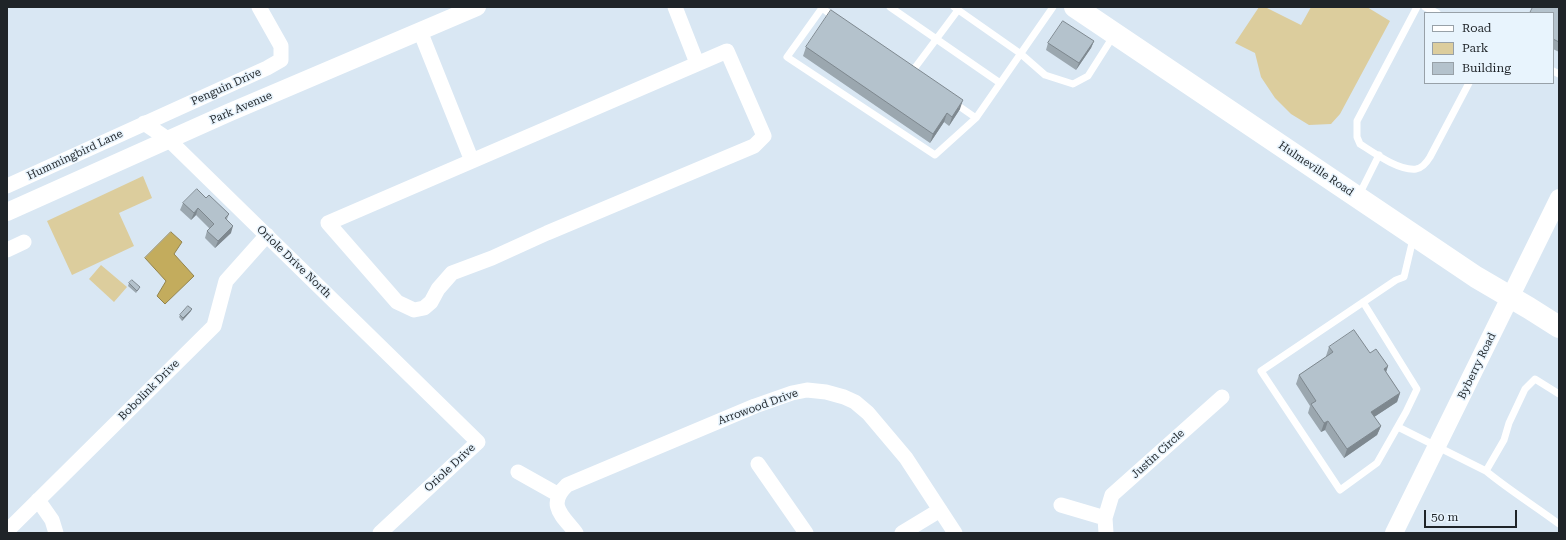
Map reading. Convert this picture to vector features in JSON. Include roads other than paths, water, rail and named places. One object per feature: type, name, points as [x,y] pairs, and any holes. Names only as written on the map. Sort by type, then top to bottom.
[{"type":"main road","name":"Hulmeville Road","points":[[1075,7],[1476,277],[1511,297],[1559,328]]},
{"type":"street","name":"Penguin Drive","points":[[144,123],[267,68],[281,60],[281,46],[259,7]]},
{"type":"street","name":"Park Avenue","points":[[7,212],[168,140],[477,7]]},
{"type":"street","points":[[675,7],[697,63]]},
{"type":"street","points":[[420,31],[472,161]]},
{"type":"street","points":[[727,51],[764,136],[754,146],[547,233],[492,258],[452,273],[438,289],[431,302],[424,308],[414,310],[397,302],[328,223],[472,161],[697,63],[727,51]]},
{"type":"street","points":[[144,123],[168,140]]},
{"type":"street","name":"Hummingbird Lane","points":[[7,186],[144,123]]},
{"type":"street","name":"Oriole Drive North","points":[[168,140],[419,385]]},
{"type":"street","name":"Byberry Road","points":[[1394,533],[1559,198]]},
{"type":"street","name":"Bobolink Drive","points":[[7,531],[214,326],[226,281],[267,235]]},
{"type":"street","points":[[7,250],[24,242]]},
{"type":"street","name":"Oriole Drive","points":[[380,533],[478,442],[419,385]]},
{"type":"street","name":"Arrowood Drive","points":[[559,495],[567,485],[580,479],[594,475],[755,406],[792,393],[807,390],[844,396],[855,402],[868,413],[906,458],[955,533]]},
{"type":"street","name":"Justin Circle","points":[[1106,533],[1105,518],[1112,495],[1222,397]]},
{"type":"street","points":[[758,464],[806,533]]},
{"type":"street","points":[[518,472],[559,495],[558,508],[560,515],[576,533]]},
{"type":"street","points":[[38,500],[52,520],[56,533]]},
{"type":"street","points":[[1062,506],[1105,518]]},
{"type":"street","points":[[902,533],[940,510]]},
{"type":"lane","points":[[843,24],[822,7],[787,57],[935,155],[976,118],[1053,7]]},
{"type":"lane","points":[[890,7],[1000,83]]},
{"type":"lane","points":[[1417,7],[1357,121],[1357,137],[1360,144],[1407,168],[1417,169],[1424,166],[1469,84]]},
{"type":"lane","points":[[1425,7],[1435,12]]},
{"type":"lane","points":[[918,77],[908,70],[936,39],[956,8],[1021,54],[1045,74],[1073,84],[1088,76],[1115,33]]},
{"type":"lane","points":[[944,95],[976,118]]},
{"type":"lane","points":[[1358,197],[1379,155]]},
{"type":"lane","points":[[1363,302],[1417,389],[1398,427],[1377,463],[1340,490],[1261,371],[1363,302],[1396,280],[1404,277],[1413,235]]},
{"type":"lane","points":[[1486,471],[1504,440],[1509,423],[1525,389],[1535,379],[1559,394]]},
{"type":"lane","points":[[1398,427],[1486,471],[1504,486],[1559,524]]}]
